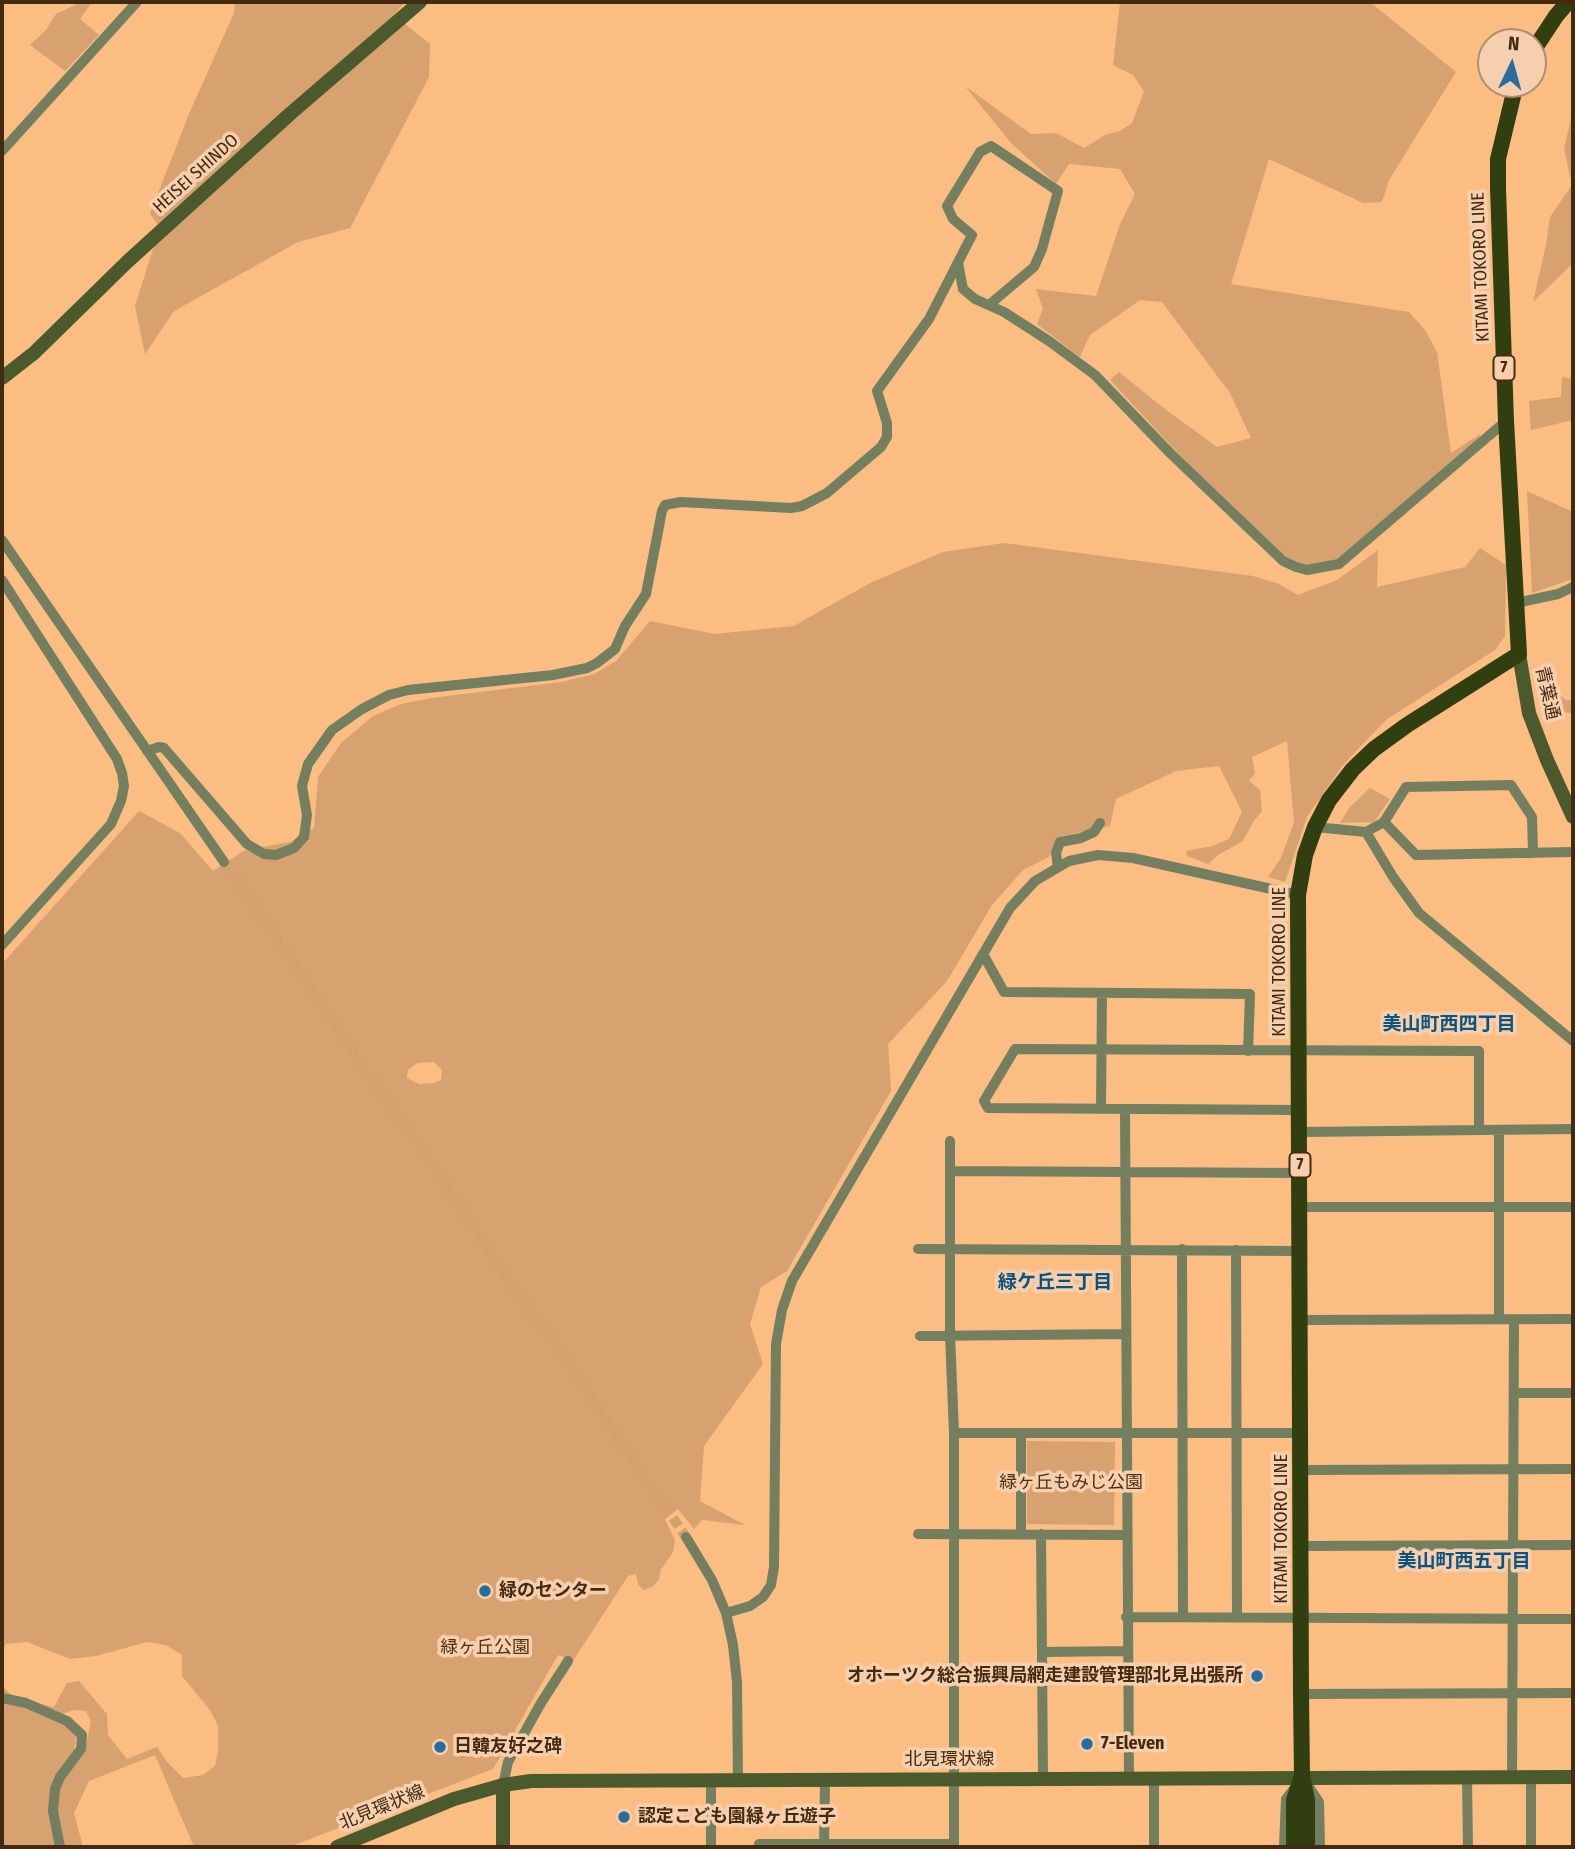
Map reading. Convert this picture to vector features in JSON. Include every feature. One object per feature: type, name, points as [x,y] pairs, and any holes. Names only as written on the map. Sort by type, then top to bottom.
[{"type":"main road","name":"HEISEI SHINDO","points":[[2,378],[34,353],[127,262],[290,113],[420,2]]},
{"type":"main road","points":[[1547,30],[1568,2]]},
{"type":"main road","name":"KITAMI TOKORO LINE","points":[[1307,1847],[1307,1800],[1302,1776],[1301,1694],[1298,895],[1305,855],[1315,827],[1328,800],[1343,780],[1374,749],[1407,725],[1519,654],[1506,421],[1498,159],[1513,98]]},
{"type":"main road","name":"青葉通","points":[[1519,654],[1529,713],[1573,817]]},
{"type":"main road","name":"KITAMI TOKORO LINE","points":[[1294,1847],[1294,1800],[1302,1776]]},
{"type":"main road","name":"北見環状線","points":[[337,1847],[360,1843],[454,1799],[503,1785],[531,1781],[1573,1777]]},
{"type":"main road","points":[[503,1785],[503,1847]]},
{"type":"street","points":[[2,151],[136,2]]},
{"type":"street","points":[[147,751],[159,747],[170,753],[247,844],[270,855],[294,848],[304,837],[307,815],[302,786],[308,764],[332,730],[362,709],[389,695],[408,690],[553,675],[587,668],[597,663],[615,649],[636,607],[646,594],[665,505],[681,502],[791,508],[802,506],[827,493],[880,447],[887,437],[887,423],[877,391],[929,319],[972,234],[953,219],[947,206],[980,152],[991,146],[1058,191],[1042,249],[1034,267],[989,305]]},
{"type":"street","points":[[958,263],[963,289],[975,299],[1004,312],[1049,341],[1095,375],[1171,454],[1283,561],[1307,570],[1339,564],[1506,421]]},
{"type":"street","points":[[2,540],[224,862]]},
{"type":"street","points":[[2,580],[117,759],[124,786],[119,810],[111,824],[2,945]]},
{"type":"street","points":[[1516,603],[1558,594],[1573,587]]},
{"type":"street","points":[[1315,827],[1366,831],[1384,822],[1406,786],[1511,785],[1532,817],[1533,853]]},
{"type":"street","points":[[1384,822],[1416,855],[1573,852]]},
{"type":"street","points":[[1058,867],[1056,853],[1060,842],[1094,832],[1100,823]]},
{"type":"street","points":[[1366,831],[1393,877],[1419,913],[1573,1041]]},
{"type":"street","points":[[726,1613],[750,1606],[763,1597],[771,1585],[774,1567],[776,1345],[782,1310],[792,1281],[1010,908],[1035,881],[1058,867],[1069,861],[1098,855],[1133,858],[1298,895]]},
{"type":"street","points":[[983,954],[1004,992],[1250,994],[1248,1051]]},
{"type":"street","points":[[1101,1109],[1102,993]]},
{"type":"street","points":[[1300,1110],[988,1108],[984,1101],[1014,1049],[1479,1051],[1479,1130]]},
{"type":"street","points":[[1125,1109],[1129,1778]]},
{"type":"street","points":[[1300,1132],[1573,1129]]},
{"type":"street","points":[[1499,1130],[1499,1319]]},
{"type":"street","points":[[759,1847],[759,1844],[954,1846],[954,1433],[950,1335],[950,1141]]},
{"type":"street","points":[[950,1171],[1300,1173]]},
{"type":"street","points":[[1300,1207],[1573,1207]]},
{"type":"street","points":[[918,1249],[1300,1251]]},
{"type":"street","points":[[1182,1249],[1183,1616]]},
{"type":"street","points":[[1236,1250],[1237,1616]]},
{"type":"street","points":[[1300,1320],[1573,1319]]},
{"type":"street","points":[[1512,1777],[1514,1320]]},
{"type":"street","points":[[920,1336],[1126,1334]]},
{"type":"street","points":[[1514,1393],[1573,1394]]},
{"type":"street","points":[[954,1433],[1301,1433]]},
{"type":"street","points":[[1021,1433],[1021,1534]]},
{"type":"street","points":[[1301,1470],[1573,1469]]},
{"type":"street","points":[[918,1534],[1126,1535]]},
{"type":"street","points":[[1041,1534],[1043,1778]]},
{"type":"street","points":[[685,1537],[712,1580],[726,1613],[733,1645],[737,1682],[738,1780]]},
{"type":"street","points":[[1301,1546],[1573,1545]]},
{"type":"street","points":[[1126,1617],[1573,1619]]},
{"type":"street","points":[[1042,1652],[1127,1651]]},
{"type":"street","points":[[503,1785],[508,1762],[568,1661]]},
{"type":"street","points":[[1301,1694],[1573,1693]]},
{"type":"street","points":[[2,1698],[26,1703],[67,1721],[82,1735],[81,1749],[55,1788],[53,1811],[60,1847]]},
{"type":"street","points":[[1284,1847],[1286,1800],[1302,1776],[1319,1802],[1320,1847]]},
{"type":"street","points":[[1154,1777],[1154,1847]]},
{"type":"street","points":[[1467,1777],[1468,1847]]},
{"type":"street","points":[[1531,1777],[1531,1847]]},
{"type":"street","points":[[711,1779],[711,1847]]},
{"type":"street","points":[[824,1846],[825,1780]]},
{"type":"green space","points":[[81,2],[92,2],[80,19],[99,35],[65,71],[30,45],[46,30],[56,14]]},
{"type":"green space","points":[[235,2],[405,2],[394,15],[430,44],[429,77],[350,228],[298,242],[174,311],[145,354],[135,306],[160,227],[150,214],[189,114],[234,13]]},
{"type":"green space","points":[[1120,2],[1370,2],[1456,72],[1389,180],[1382,202],[1363,203],[1269,159],[1231,284],[1409,312],[1425,330],[1437,352],[1451,453],[1480,434],[1477,444],[1334,563],[1310,568],[1288,559],[1204,481],[1110,380],[1119,372],[1217,447],[1251,438],[1230,393],[1162,302],[1140,300],[1090,335],[1080,357],[1037,324],[1043,309],[1036,289],[1096,296],[1120,224],[1135,194],[1120,169],[1069,164],[1056,184],[1011,143],[965,86],[1031,134],[1056,133],[1084,148],[1105,135],[1120,131],[1132,123],[1144,91],[1133,75],[1113,65]]},
{"type":"green space","points":[[1573,110],[1573,263],[1533,302],[1550,217],[1572,185],[1564,149]]},
{"type":"green space","points":[[1562,377],[1573,379],[1573,420],[1531,430],[1529,401],[1561,397]]},
{"type":"green space","points":[[1527,491],[1573,512],[1573,579],[1532,593]]},
{"type":"green space","name":"緑ヶ丘公園","points":[[1004,543],[1253,576],[1279,584],[1298,595],[1337,580],[1378,550],[1377,587],[1465,567],[1480,548],[1506,565],[1505,636],[1495,650],[1386,720],[1343,765],[1307,817],[1285,882],[1268,877],[1281,858],[1294,822],[1287,741],[1252,757],[1255,773],[1249,781],[1260,790],[1262,811],[1243,841],[1208,864],[1187,856],[1186,851],[1212,846],[1229,839],[1242,812],[1219,766],[1176,771],[1116,799],[1110,826],[1058,837],[1049,857],[1023,870],[992,905],[947,981],[888,1044],[891,1091],[787,1271],[761,1287],[750,1324],[763,1364],[704,1446],[700,1501],[745,1525],[702,1520],[694,1529],[678,1509],[665,1519],[675,1540],[673,1552],[660,1571],[659,1580],[652,1587],[643,1590],[638,1584],[636,1574],[628,1576],[573,1661],[558,1655],[493,1769],[289,1847],[194,1847],[155,1755],[89,1781],[74,1813],[83,1847],[2,1847],[2,1686],[23,1706],[42,1704],[54,1707],[67,1683],[79,1681],[107,1714],[108,1735],[127,1759],[157,1747],[183,1778],[203,1775],[215,1766],[218,1726],[210,1710],[182,1676],[182,1655],[166,1645],[147,1642],[96,1656],[70,1659],[27,1642],[6,1644],[2,1651],[2,964],[139,811],[180,833],[213,871],[245,850],[290,842],[314,828],[318,777],[341,743],[373,716],[401,704],[431,698],[561,682],[594,674],[616,661],[650,621],[714,634],[794,626],[870,583],[943,552]],"holes":[[[434,1062],[442,1070],[441,1080],[419,1084],[407,1078],[408,1070],[417,1063]],[[73,1710],[86,1711],[91,1722],[86,1745],[72,1768],[76,1736],[63,1714]]]},
{"type":"green space","points":[[1558,694],[1573,701],[1573,713],[1560,712]]},
{"type":"green space","points":[[1370,788],[1390,799],[1374,822],[1340,823],[1350,807]]},
{"type":"green space","name":"緑ヶ丘もみじ公園","points":[[1027,1441],[1115,1442],[1114,1525],[1027,1524]]},
{"type":"waterway","points":[[1573,88],[1573,143]]},
{"type":"tunnel","points":[[224,862],[686,1537]]},
{"type":"place","name":"緑のセンター","points":[[485,1591]]},
{"type":"place","name":"オホーツク総合振興局網走建設管理部北見出張所","points":[[1257,1676]]},
{"type":"place","name":"7-Eleven","points":[[1087,1744]]},
{"type":"place","name":"日韓友好之碑","points":[[440,1747]]},
{"type":"place","name":"認定こども園緑ヶ丘遊子","points":[[624,1817]]},
{"type":"district","name":"美山町西四丁目","points":[[1449,1025]]},
{"type":"district","name":"緑ケ丘三丁目","points":[[1055,1283]]},
{"type":"district","name":"美山町西五丁目","points":[[1464,1562]]}]
